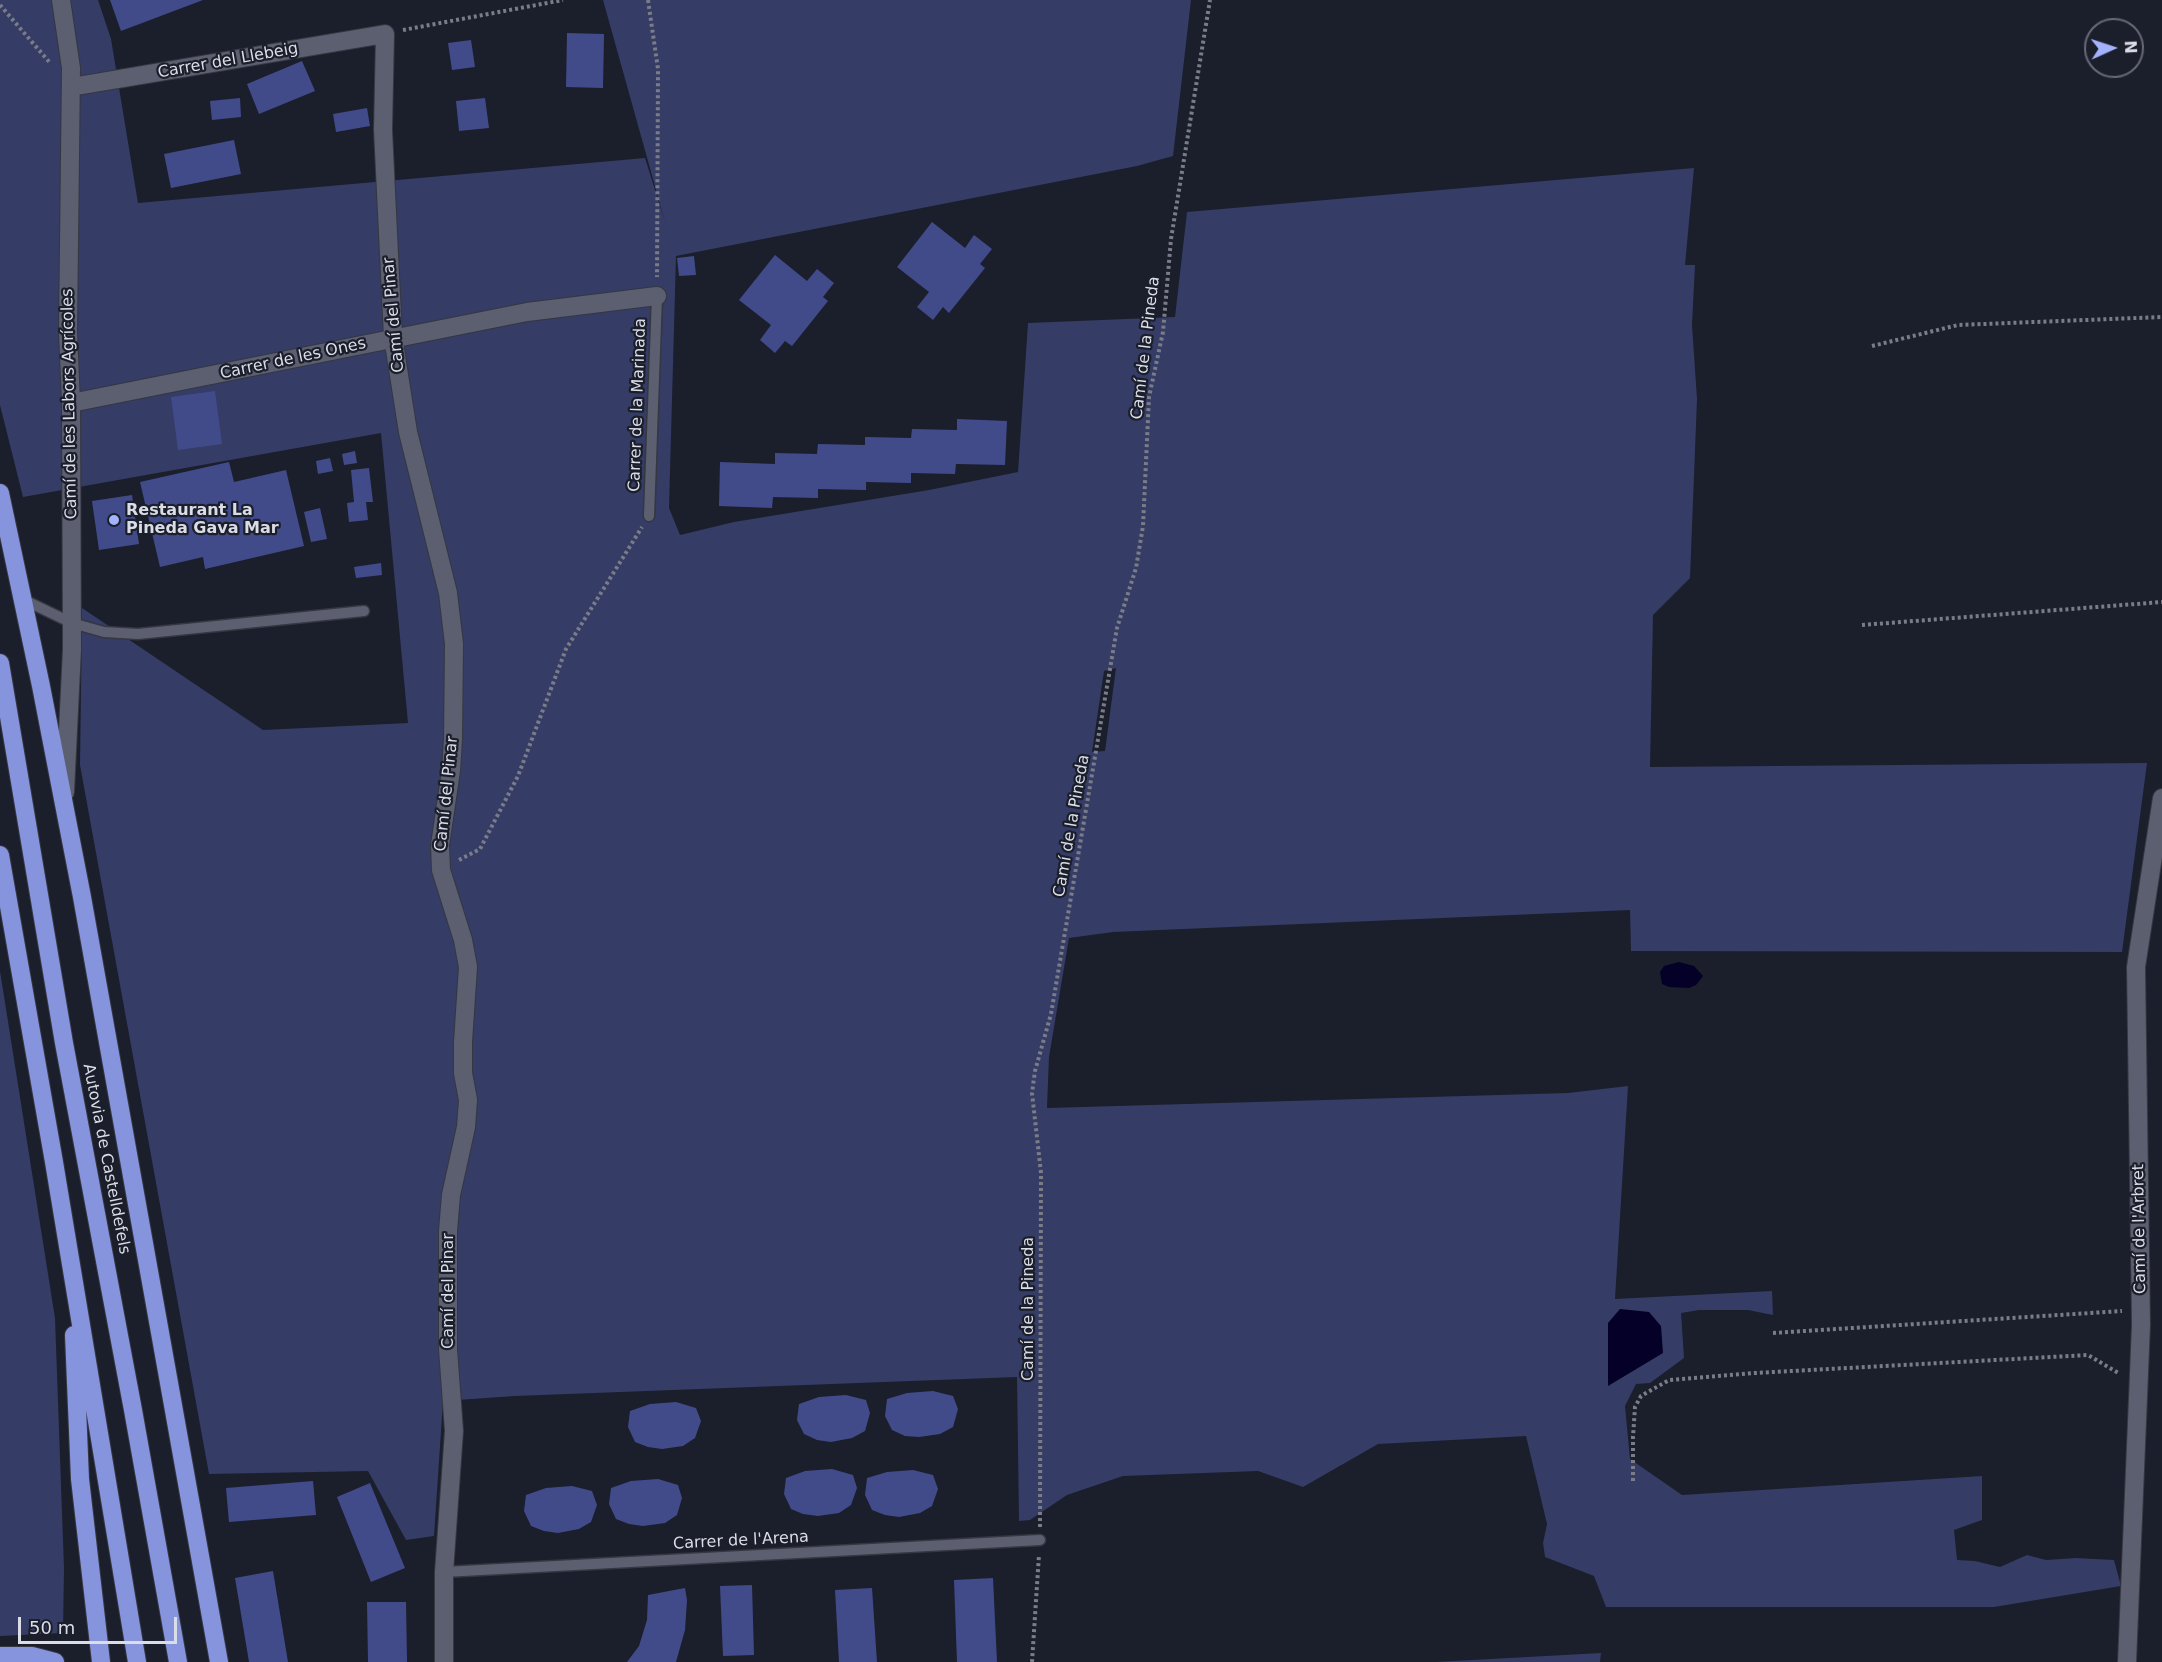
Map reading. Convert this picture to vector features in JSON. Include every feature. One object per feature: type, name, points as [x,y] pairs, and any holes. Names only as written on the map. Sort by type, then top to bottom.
[{"type":"highway","points":[[0,493],[64,809],[219,1662]]},
{"type":"highway","name":"Autovia de Castelldefels","points":[[0,663],[64,1043],[178,1662]]},
{"type":"highway","points":[[0,855],[71,1261],[137,1662]]},
{"type":"highway","points":[[71,1261],[80,1479],[101,1662]]},
{"type":"highway","points":[[0,1656],[32,1656],[55,1662]]},
{"type":"street","name":"Camí de les Labors Agrícoles","points":[[61,0],[71,68],[68,332],[71,403],[72,623],[64,809]]},
{"type":"street","name":"Carrer del Llebeig","points":[[71,87],[385,34]]},
{"type":"street","name":"Camí del Pinar","points":[[385,34],[383,130],[393,337],[408,432],[448,593],[454,644],[453,739],[451,771],[440,845],[441,870],[463,940],[468,967],[463,1042],[463,1073],[468,1100],[465,1127],[451,1195],[448,1231],[448,1348],[454,1431],[444,1572],[444,1662]]},
{"type":"street","name":"Carrer de les Ones","points":[[71,403],[527,312],[657,296]]},
{"type":"street","name":"Camí de l'Arbret","points":[[2127,1662],[2141,1310],[2136,967],[2162,798]]},
{"type":"lane","name":"Carrer de la Marinada","points":[[649,516],[657,296]]},
{"type":"lane","points":[[22,599],[72,623],[104,632],[138,634],[364,611]]},
{"type":"lane","name":"Carrer de l'Arena","points":[[444,1572],[1040,1540]]},
{"type":"path","points":[[385,34],[563,0]]},
{"type":"path","points":[[648,0],[658,69],[657,296]]},
{"type":"path","name":"Camí de la Pineda","points":[[1032,1662],[1040,1540],[1041,1173],[1032,1093],[1035,1071],[1051,1014],[1117,628],[1136,568],[1141,536],[1149,397],[1163,332],[1171,239],[1210,0]]},
{"type":"path","points":[[0,5],[71,87]]},
{"type":"path","points":[[1872,346],[1958,325],[2162,317]]},
{"type":"path","points":[[441,870],[480,849],[518,776],[566,649],[649,516]]},
{"type":"path","points":[[1862,625],[2162,602]]},
{"type":"path","points":[[1773,1332],[2141,1310]]},
{"type":"path","points":[[1634,1481],[1635,1407],[1641,1396],[1669,1380],[1755,1373],[2088,1355],[2120,1374],[2138,1391]]},
{"type":"shaded area","points":[[0,0],[98,0],[111,39],[138,203],[645,158],[665,222],[603,0],[1191,0],[1173,156],[1137,166],[676,256],[669,508],[680,535],[734,522],[929,490],[1018,472],[1028,323],[1175,317],[1187,212],[1694,168],[1685,265],[1695,265],[1692,325],[1697,399],[1690,578],[1653,615],[1650,767],[2147,763],[2122,952],[1631,951],[1630,910],[1113,932],[1069,938],[1049,1057],[1047,1108],[1568,1093],[1628,1086],[1615,1299],[1772,1291],[1773,1315],[1748,1310],[1699,1310],[1681,1313],[1684,1358],[1650,1383],[1636,1384],[1625,1406],[1630,1459],[1682,1495],[1982,1476],[1982,1520],[1954,1530],[1957,1560],[1975,1561],[2000,1567],[2027,1555],[2046,1560],[2076,1558],[2114,1560],[2121,1586],[1994,1607],[1606,1607],[1594,1576],[1545,1557],[1543,1543],[1547,1524],[1526,1436],[1378,1444],[1303,1487],[1258,1471],[1123,1476],[1067,1495],[1030,1520],[1019,1521],[1017,1377],[515,1396],[443,1401],[434,1536],[406,1540],[368,1471],[209,1474],[80,765],[82,608],[263,730],[408,723],[381,433],[23,497],[0,405]],"holes":[[[1116,668],[1105,751],[1092,752],[1104,671]]]},
{"type":"shaded area","points":[[1679,962],[1694,966],[1703,976],[1696,985],[1689,988],[1669,987],[1662,984],[1660,972],[1664,966]]},
{"type":"shaded area","points":[[0,971],[55,1318],[64,1568],[63,1633],[0,1636]]},
{"type":"shaded area","points":[[1620,1309],[1649,1312],[1661,1326],[1663,1353],[1608,1386],[1608,1323]]},
{"type":"shaded area","points":[[1601,1653],[1600,1662],[1435,1662]]},
{"type":"building","points":[[110,0],[203,0],[121,31]]},
{"type":"building","points":[[567,33],[604,34],[603,88],[566,87]]},
{"type":"building","points":[[471,40],[475,67],[452,70],[448,43]]},
{"type":"building","points":[[302,61],[315,91],[259,114],[247,84]]},
{"type":"building","points":[[240,98],[241,117],[212,120],[210,101]]},
{"type":"building","points":[[485,98],[489,128],[459,131],[456,101]]},
{"type":"building","points":[[367,108],[370,126],[336,132],[333,114]]},
{"type":"building","points":[[234,140],[241,174],[171,188],[164,154]]},
{"type":"building","points":[[932,222],[965,248],[974,235],[992,249],[980,264],[985,268],[949,313],[943,307],[933,320],[917,307],[929,292],[897,267]]},
{"type":"building","points":[[775,255],[807,281],[817,269],[834,283],[823,297],[828,301],[792,346],[785,341],[775,353],[760,340],[771,325],[739,300]]},
{"type":"building","points":[[694,256],[696,275],[679,276],[677,258]]},
{"type":"building","points":[[215,391],[222,444],[178,450],[171,397]]},
{"type":"building","points":[[957,419],[1007,421],[1005,465],[956,464],[955,474],[911,473],[911,483],[866,482],[866,490],[818,489],[818,498],[773,497],[772,508],[719,506],[720,462],[775,464],[775,453],[817,454],[818,444],[865,445],[865,437],[911,438],[912,429],[957,430]]},
{"type":"building","points":[[355,451],[357,463],[344,465],[342,454]]},
{"type":"building","points":[[330,458],[333,471],[318,474],[316,461]]},
{"type":"building","points":[[229,462],[234,482],[286,470],[304,546],[205,569],[203,557],[160,567],[140,482]]},
{"type":"building","points":[[369,468],[373,502],[366,502],[368,520],[349,522],[347,503],[354,502],[351,470]]},
{"type":"building","points":[[132,495],[139,544],[99,550],[92,501]]},
{"type":"building","points":[[320,508],[327,539],[311,542],[304,512]]},
{"type":"building","points":[[381,563],[382,575],[356,578],[354,567]]},
{"type":"building","points":[[933,1391],[953,1396],[958,1409],[953,1427],[940,1434],[919,1437],[905,1436],[892,1430],[885,1416],[887,1399],[907,1393]]},
{"type":"building","points":[[846,1395],[866,1400],[870,1413],[865,1431],[852,1438],[831,1442],[817,1440],[804,1434],[797,1420],[799,1404],[819,1397]]},
{"type":"building","points":[[676,1402],[696,1408],[701,1421],[695,1438],[683,1446],[662,1449],[635,1442],[628,1427],[630,1411],[650,1404]]},
{"type":"building","points":[[832,1469],[853,1475],[857,1488],[851,1505],[839,1513],[818,1516],[803,1514],[791,1509],[784,1494],[786,1478],[805,1471]]},
{"type":"building","points":[[913,1470],[933,1475],[938,1489],[932,1506],[920,1513],[899,1517],[872,1510],[865,1495],[867,1478],[887,1472]]},
{"type":"building","points":[[658,1479],[678,1485],[682,1498],[677,1515],[665,1523],[643,1526],[616,1519],[609,1504],[611,1488],[631,1481]]},
{"type":"building","points":[[313,1481],[316,1515],[229,1522],[226,1488]]},
{"type":"building","points":[[370,1483],[405,1568],[371,1582],[337,1497]]},
{"type":"building","points":[[572,1486],[592,1491],[597,1505],[591,1522],[579,1529],[558,1533],[531,1526],[524,1511],[526,1495],[546,1488]]},
{"type":"building","points":[[273,1571],[288,1662],[249,1662],[235,1578]]},
{"type":"building","points":[[993,1578],[997,1662],[957,1662],[954,1580]]},
{"type":"building","points":[[752,1585],[754,1655],[723,1656],[720,1586]]},
{"type":"building","points":[[685,1588],[687,1600],[685,1630],[676,1662],[627,1662],[639,1646],[647,1620],[648,1595]]},
{"type":"building","points":[[872,1588],[877,1662],[839,1662],[835,1590]]},
{"type":"building","points":[[367,1602],[406,1602],[407,1662],[368,1662]]},
{"type":"place","name":"Restaurant La Pineda Gava Mar","points":[[114,520]]}]
